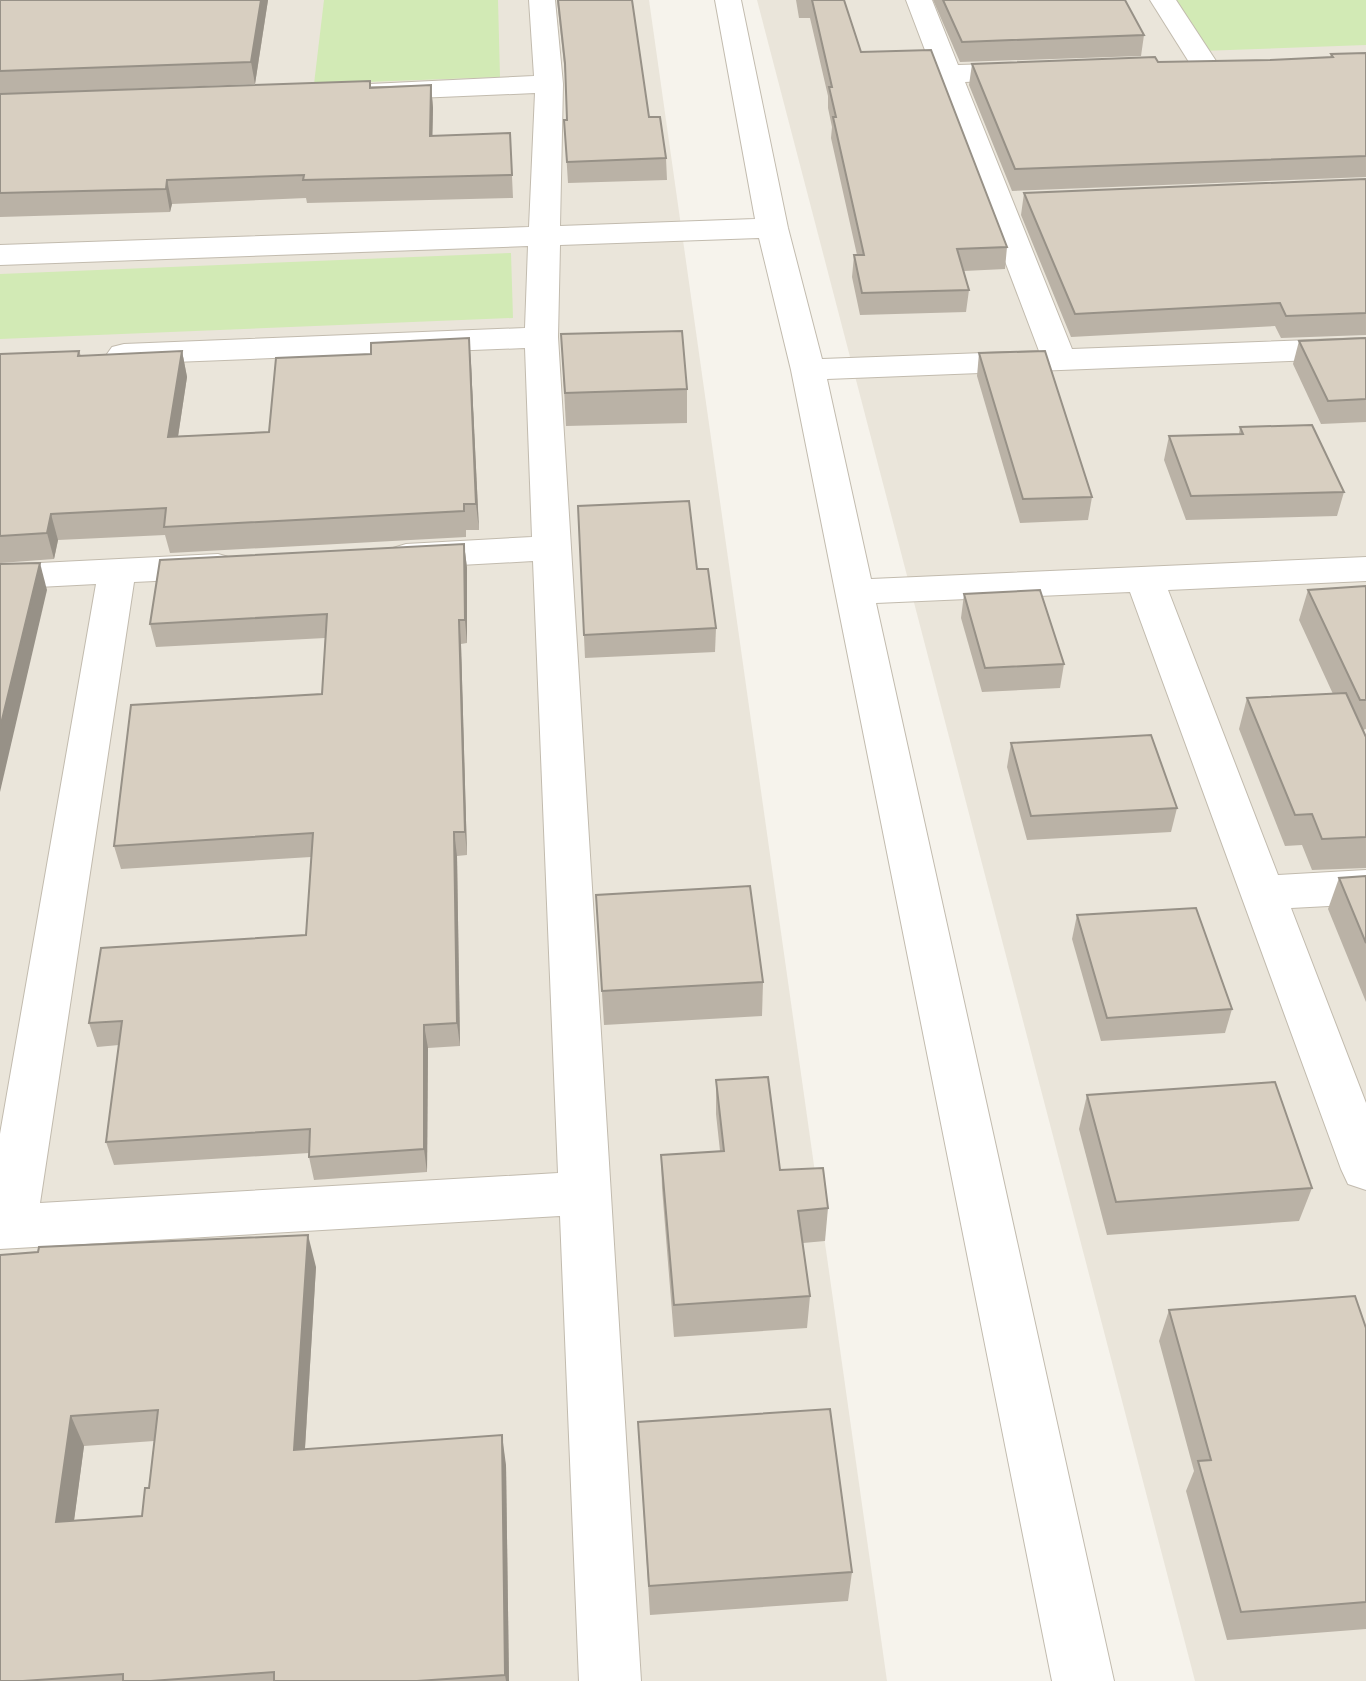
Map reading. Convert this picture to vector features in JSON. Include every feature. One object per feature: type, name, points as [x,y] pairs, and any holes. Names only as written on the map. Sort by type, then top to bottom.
[{"type":"street","points":[[542,0],[549,84],[541,337],[610,1681]]},
{"type":"street","points":[[728,0],[772,228],[808,370],[1083,1681]]},
{"type":"street","points":[[919,0],[1059,359]]},
{"type":"street","points":[[1163,0],[1204,64]]},
{"type":"street","points":[[1174,65],[1233,63]]},
{"type":"street","points":[[947,74],[1053,70]]},
{"type":"street","points":[[345,93],[549,84]]},
{"type":"street","points":[[997,204],[1028,203]]},
{"type":"street","points":[[0,255],[772,228]]},
{"type":"street","points":[[95,356],[541,337]]},
{"type":"street","points":[[808,370],[1366,348]]},
{"type":"street","points":[[368,558],[552,548]]},
{"type":"street","points":[[0,577],[258,564]]},
{"type":"street","points":[[854,592],[1366,569]]},
{"type":"street","points":[[117,571],[5,1227],[586,1193]]},
{"type":"street","points":[[1145,579],[1366,1169]]},
{"type":"street","points":[[1261,893],[1366,887]]},
{"type":"shaded area","points":[[0,0],[649,0],[887,1681],[0,1681]]},
{"type":"shaded area","points":[[757,0],[1366,0],[1366,1681],[1195,1681]]},
{"type":"green space","points":[[324,0],[498,0],[500,77],[314,84]]},
{"type":"green space","points":[[1172,0],[1366,0],[1366,45],[1201,51]]},
{"type":"green space","points":[[511,253],[513,318],[0,339],[0,274]]},
{"type":"building","points":[[0,0],[261,0],[251,62],[0,71]]},
{"type":"building","points":[[558,0],[632,0],[649,117],[660,117],[666,158],[567,162],[565,63]]},
{"type":"building","points":[[812,0],[844,0],[861,52],[931,50],[1007,247],[957,249],[969,290],[862,293],[854,255],[864,255],[833,117],[836,117],[829,87],[832,87]]},
{"type":"building","points":[[943,0],[1125,0],[1144,35],[962,42]]},
{"type":"building","points":[[1366,53],[1366,156],[1015,169],[972,64],[1155,57],[1158,62],[1270,60]]},
{"type":"building","points":[[370,81],[370,88],[431,85],[430,136],[510,133],[512,175],[303,180],[304,175],[167,180],[166,189],[0,193],[0,94]]},
{"type":"building","points":[[1366,179],[1366,313],[1286,316],[1280,303],[1075,314],[1024,193]]},
{"type":"building","points":[[682,331],[687,389],[565,393],[561,334]]},
{"type":"building","points":[[469,338],[476,504],[464,504],[464,511],[164,527],[166,508],[51,514],[47,533],[0,536],[0,354],[79,351],[78,356],[182,351],[168,437],[269,432],[276,358],[371,354],[371,343]]},
{"type":"building","points":[[1366,338],[1366,399],[1328,401],[1299,341]]},
{"type":"building","points":[[1045,351],[1092,497],[1023,499],[979,353]]},
{"type":"building","points":[[1312,425],[1344,492],[1191,496],[1169,436],[1243,434],[1240,427]]},
{"type":"building","points":[[689,501],[697,569],[708,569],[716,628],[584,635],[578,506]]},
{"type":"building","points":[[464,544],[465,620],[459,620],[465,832],[454,832],[457,1023],[424,1025],[424,1149],[309,1157],[310,1129],[106,1142],[122,1021],[89,1023],[101,948],[306,935],[313,833],[114,846],[131,705],[322,694],[327,614],[150,624],[160,560]]},
{"type":"building","points":[[40,563],[0,728],[0,564]]},
{"type":"building","points":[[1366,586],[1366,700],[1360,700],[1308,590]]},
{"type":"building","points":[[1040,590],[1064,664],[985,668],[964,594]]},
{"type":"building","points":[[1346,693],[1366,737],[1366,837],[1322,839],[1312,814],[1295,815],[1247,698]]},
{"type":"building","points":[[1151,735],[1177,808],[1031,816],[1011,743]]},
{"type":"building","points":[[1366,876],[1366,943],[1339,878]]},
{"type":"building","points":[[750,886],[763,982],[602,991],[596,895]]},
{"type":"building","points":[[1196,908],[1232,1009],[1107,1018],[1077,915]]},
{"type":"building","points":[[768,1077],[780,1170],[823,1168],[828,1208],[798,1211],[810,1296],[674,1305],[661,1155],[724,1151],[716,1080]]},
{"type":"building","points":[[1275,1082],[1312,1188],[1116,1202],[1087,1095]]},
{"type":"building","points":[[308,1235],[294,1450],[502,1435],[505,1675],[417,1681],[274,1681],[274,1672],[151,1681],[123,1681],[123,1674],[0,1681],[0,1255],[38,1252],[39,1247]],"holes":[[[158,1410],[149,1488],[145,1488],[142,1516],[56,1522],[71,1416]]]},
{"type":"building","points":[[1355,1296],[1366,1328],[1366,1602],[1241,1612],[1198,1461],[1211,1460],[1169,1310]]},
{"type":"building","points":[[830,1409],[852,1572],[649,1586],[638,1422]]}]
